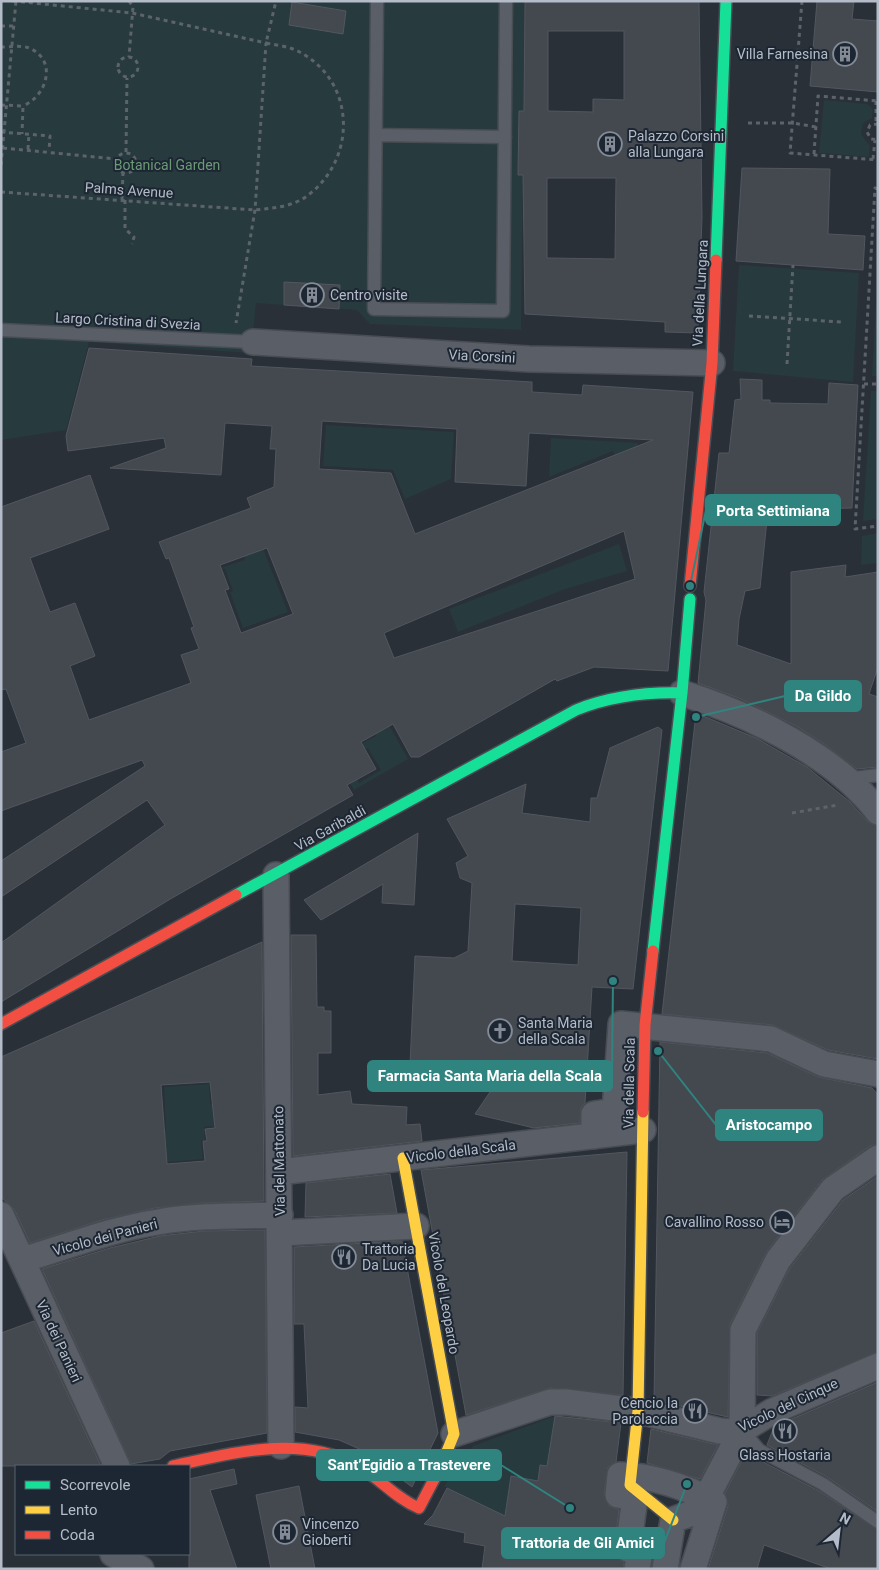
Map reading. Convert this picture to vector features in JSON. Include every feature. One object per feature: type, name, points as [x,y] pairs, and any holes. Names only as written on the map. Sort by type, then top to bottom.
[{"type":"street","name":"Via della Lungara","points":[[690,586],[712,363],[726,1]]},
{"type":"street","name":"Via Corsini","points":[[253,342],[529,359],[712,363]]},
{"type":"street","name":"Via della Scala","points":[[630,1475],[638,1411],[645,1025],[682,693],[690,599]]},
{"type":"street","name":"Via Garibaldi","points":[[1,1024],[588,705],[631,693],[682,693]]},
{"type":"street","points":[[682,693],[742,716],[812,754],[846,779],[873,805]]},
{"type":"street","name":"Via del Mattonato","points":[[276,875],[281,1446]]},
{"type":"street","points":[[594,1136],[594,1114],[615,1111],[621,1024],[771,1039],[824,1064],[878,1074]]},
{"type":"street","name":"Vicolo della Scala","points":[[279,1172],[642,1130]]},
{"type":"street","name":"Vicolo del Leopardo","points":[[403,1158],[454,1434]]},
{"type":"street","points":[[673,1520],[700,1510],[742,1430],[743,1330],[778,1260],[834,1189],[878,1158]]},
{"type":"street","name":"Via dei Panieri","points":[[1,1215],[117,1465]]},
{"type":"street","name":"Vicolo dei Panieri","points":[[22,1260],[122,1230],[156,1222],[197,1216],[280,1224],[416,1226]]},
{"type":"street","name":"Vicolo del Cinque","points":[[454,1434],[550,1402],[566,1402],[638,1411],[720,1431],[742,1430],[773,1411],[878,1366]]},
{"type":"street","points":[[178,1465],[281,1446],[318,1452],[356,1464],[401,1500],[419,1508],[450,1448],[454,1434]]},
{"type":"street","points":[[637,1569],[640,1551],[628,1549],[635,1498],[618,1495],[620,1475],[639,1475],[714,1502],[693,1569]]},
{"type":"street","points":[[630,1475],[630,1485],[673,1520]]},
{"type":"street","points":[[665,1569],[673,1520]]},
{"type":"street","points":[[115,1555],[141,1569]]},
{"type":"lane","points":[[377,1],[374,309],[504,311],[506,1]]},
{"type":"lane","points":[[376,135],[505,137]]},
{"type":"lane","name":"Largo Cristina di Svezia","points":[[1,330],[253,342]]},
{"type":"lane","points":[[846,779],[878,775]]},
{"type":"lane","points":[[742,1430],[759,1450],[839,1494],[878,1522]]},
{"type":"path","points":[[1,165],[15,1]]},
{"type":"path","name":"Palms Avenue","points":[[1,192],[255,210],[281,207],[306,197],[325,180],[339,158],[344,132],[342,106],[332,82],[314,62],[292,49],[132,13],[15,1]]},
{"type":"path","points":[[129,1],[133,6]]},
{"type":"path","points":[[129,57],[133,6],[138,1]]},
{"type":"path","points":[[253,342],[235,330],[255,210],[266,43],[276,1]]},
{"type":"path","points":[[802,1],[790,152],[814,154],[875,159],[876,140],[869,137],[867,130],[870,125],[877,123],[877,101],[818,96],[814,154]]},
{"type":"path","points":[[1,26],[14,26]]},
{"type":"path","points":[[1,47],[27,47],[36,52],[46,68],[47,78],[40,96],[23,106],[1,105]]},
{"type":"path","points":[[129,57],[136,60],[139,66],[137,73],[128,78],[122,75],[118,66],[120,60],[129,57]]},
{"type":"path","points":[[126,152],[128,78]]},
{"type":"path","points":[[22,134],[23,106]]},
{"type":"path","points":[[748,123],[793,123],[816,126]]},
{"type":"path","points":[[3,132],[50,136],[49,151]]},
{"type":"path","points":[[28,149],[29,134]]},
{"type":"path","points":[[2,147],[116,159]]},
{"type":"path","points":[[126,152],[133,155],[136,165],[132,171],[123,172],[117,168],[116,159],[120,154],[126,152]]},
{"type":"path","points":[[123,172],[125,229],[134,237],[132,244]]},
{"type":"path","points":[[878,188],[875,188],[855,530],[878,526]]},
{"type":"path","points":[[787,364],[793,265]]},
{"type":"path","points":[[749,316],[842,322]]},
{"type":"path","points":[[864,384],[878,384]]},
{"type":"path","points":[[792,813],[873,805]]},
{"type":"green space","name":"Botanical Garden","points":[[1,1],[524,1],[524,111],[519,111],[518,174],[523,175],[521,330],[370,324],[357,310],[256,303],[251,353],[89,342],[66,430],[1,440]]},
{"type":"green space","points":[[824,100],[867,104],[873,109],[872,118],[863,123],[861,134],[870,146],[869,157],[819,153]]},
{"type":"green space","points":[[739,265],[859,273],[853,382],[733,371]]},
{"type":"green space","points":[[878,269],[878,376],[872,376]]},
{"type":"green space","points":[[871,391],[878,391],[878,519],[863,521]]},
{"type":"green space","points":[[326,425],[454,432],[451,479],[405,499],[393,470],[323,466]]},
{"type":"green space","points":[[551,438],[638,443],[633,500],[613,451],[549,477]]},
{"type":"green space","points":[[249,513],[288,612],[243,628],[230,592],[233,591],[225,569],[221,568],[245,560],[230,520]]},
{"type":"green space","points":[[878,533],[878,563],[861,565],[862,536]]},
{"type":"green space","points":[[619,544],[627,571],[565,589],[458,632],[449,609]]},
{"type":"green space","points":[[376,702],[408,759],[354,790],[349,781],[356,777],[359,783],[381,770],[368,748],[362,751],[359,745],[376,736],[361,710]]},
{"type":"green space","points":[[209,1084],[210,1104],[218,1103],[220,1126],[204,1127],[205,1140],[201,1140],[203,1159],[148,1164],[146,1132],[166,1130],[164,1087]]},
{"type":"green space","points":[[555,1416],[547,1466],[540,1465],[538,1481],[511,1477],[505,1517],[539,1523],[537,1535],[481,1527],[488,1508],[444,1486],[473,1446]]},
{"type":"building","name":"Palazzo Corsini alla Lungara","points":[[525,1],[699,1],[702,217],[698,333],[665,332],[665,322],[525,314],[523,175],[518,175],[519,111],[524,111]],"holes":[[[548,31],[624,31],[624,100],[593,99],[593,112],[548,111]],[[547,178],[616,178],[615,259],[547,258]]]},
{"type":"building","name":"Villa Farnesina","points":[[817,1],[854,1],[852,19],[878,21],[878,92],[810,86]]},
{"type":"building","points":[[292,2],[346,11],[343,34],[289,25]]},
{"type":"building","points":[[742,168],[830,169],[828,234],[865,236],[863,270],[736,261]]},
{"type":"building","name":"Centro visite","points":[[284,282],[340,285],[339,309],[284,305]]},
{"type":"building","points":[[89,348],[252,359],[251,366],[532,382],[532,392],[582,395],[583,385],[693,392],[668,671],[594,667],[557,681],[555,679],[419,757],[411,757],[393,724],[361,742],[376,769],[347,785],[353,795],[172,898],[1,1002],[1,943],[165,825],[147,800],[1,897],[1,861],[145,766],[142,760],[1,811],[1,752],[26,743],[6,689],[1,690],[1,507],[90,475],[109,529],[30,558],[50,612],[75,603],[95,656],[70,666],[89,720],[191,683],[181,655],[199,649],[191,628],[194,627],[169,558],[166,559],[159,542],[251,508],[247,498],[274,487],[276,449],[270,449],[272,426],[225,423],[221,475],[110,468],[166,448],[164,438],[68,451],[66,436]],"holes":[[[322,421],[457,429],[455,482],[526,486],[529,433],[653,440],[415,534],[391,473],[319,469]],[[624,531],[635,579],[394,658],[384,633]],[[267,548],[293,614],[241,633],[225,590],[229,589],[220,565]]]},
{"type":"building","points":[[740,379],[762,380],[762,400],[770,400],[770,403],[828,404],[829,383],[858,385],[852,508],[768,510],[760,588],[745,591],[739,619],[737,645],[791,664],[791,572],[846,565],[845,577],[878,572],[878,667],[869,694],[878,697],[878,767],[857,769],[823,743],[796,726],[741,699],[698,683],[706,600],[704,592],[719,453],[729,453],[735,400],[741,399]]},
{"type":"building","points":[[696,713],[756,738],[807,767],[850,802],[868,822],[878,826],[878,1059],[828,1050],[773,1025],[662,1014]]},
{"type":"building","points":[[658,727],[662,730],[633,989],[592,987],[585,1103],[581,1108],[580,1123],[534,1128],[475,1114],[505,1070],[410,1065],[415,956],[454,958],[468,951],[472,883],[460,878],[456,863],[468,856],[447,819],[526,784],[522,813],[590,822],[591,798],[597,798],[610,748]],"holes":[[[515,904],[581,908],[578,965],[512,961]]]},
{"type":"building","points":[[418,833],[414,905],[382,903],[383,884],[321,920],[304,900]]},
{"type":"building","points":[[291,935],[316,935],[317,1007],[324,1007],[324,1011],[331,1011],[331,1053],[318,1053],[318,1095],[350,1091],[352,1104],[407,1107],[406,1125],[420,1124],[422,1141],[293,1156]]},
{"type":"building","points":[[262,942],[264,1201],[203,1203],[155,1208],[102,1220],[30,1243],[14,1209],[1,1197],[1,1057]],"holes":[[[210,1082],[215,1128],[205,1129],[207,1141],[203,1141],[205,1161],[167,1164],[161,1085]]]},
{"type":"building","points":[[660,1042],[767,1053],[818,1077],[872,1088],[878,1095],[878,1144],[870,1146],[822,1180],[767,1251],[730,1324],[728,1417],[654,1400]]},
{"type":"building","points":[[627,1152],[623,1395],[550,1388],[466,1415],[421,1170]]},
{"type":"building","points":[[390,1174],[397,1213],[305,1217],[306,1183]]},
{"type":"building","points":[[878,1176],[878,1352],[772,1396],[757,1395],[757,1333],[790,1268],[843,1200]]},
{"type":"building","points":[[265,1230],[267,1433],[170,1451],[160,1459],[131,1464],[42,1269],[110,1248],[160,1236],[204,1231]]},
{"type":"building","points":[[402,1241],[438,1433],[412,1487],[364,1451],[339,1440],[295,1432],[295,1407],[308,1408],[304,1324],[294,1324],[294,1247]]},
{"type":"building","points":[[34,1321],[101,1465],[1,1466],[1,1333]]},
{"type":"building","points":[[878,1382],[878,1512],[827,1477],[767,1445],[774,1427]]},
{"type":"building","points":[[555,1416],[621,1423],[616,1462],[608,1467],[604,1494],[609,1506],[619,1510],[614,1548],[615,1555],[624,1562],[623,1569],[482,1569],[485,1546],[464,1542],[465,1533],[424,1524],[433,1515],[447,1488],[505,1516],[511,1476],[538,1481],[540,1465],[547,1466]]},
{"type":"building","points":[[651,1429],[718,1445],[700,1479],[647,1463]]},
{"type":"building","points":[[746,1453],[819,1491],[878,1530],[878,1569],[831,1569],[764,1545],[757,1569],[708,1569],[728,1506],[725,1493]]},
{"type":"building","points":[[234,1469],[237,1484],[210,1490],[237,1569],[189,1569],[190,1479]]},
{"type":"building","name":"Vincenzo Gioberti","points":[[299,1486],[315,1569],[271,1569],[256,1495]]},
{"type":"traffic: fast","points":[[716,260],[726,1]]},
{"type":"traffic: fast","points":[[653,951],[682,693],[690,599]]},
{"type":"traffic: fast","points":[[236,895],[576,710],[615,698],[655,693],[682,693]]},
{"type":"traffic: slow","points":[[643,1112],[638,1411],[630,1485],[673,1520]]},
{"type":"traffic: slow","points":[[403,1158],[454,1434],[441,1466]]},
{"type":"traffic: jam","points":[[690,586],[712,363],[716,260]]},
{"type":"traffic: jam","points":[[1,1024],[236,895]]},
{"type":"traffic: jam","points":[[643,1112],[645,1025],[653,951]]},
{"type":"traffic: jam","points":[[178,1465],[266,1449],[312,1450],[356,1465],[402,1499],[419,1508],[441,1466]]},
{"type":"place","name":"Villa Farnesina","points":[[845,54]]},
{"type":"place","name":"Palazzo Corsini alla Lungara","points":[[610,144]]},
{"type":"place","name":"Centro visite","points":[[312,295]]},
{"type":"place","name":"Porta Settimiana","points":[[690,586]]},
{"type":"place","name":"Da Gildo","points":[[696,717]]},
{"type":"place","name":"Farmacia Santa Maria della Scala","points":[[613,981]]},
{"type":"place","name":"Santa Maria della Scala","points":[[500,1031]]},
{"type":"place","name":"Aristocampo","points":[[658,1051]]},
{"type":"place","name":"Cavallino Rosso","points":[[782,1222]]},
{"type":"place","name":"Trattoria Da Lucia","points":[[344,1257]]},
{"type":"place","name":"Cencio la Parolaccia","points":[[695,1411]]},
{"type":"place","name":"Glass Hostaria","points":[[785,1431]]},
{"type":"place","name":"Trattoria de Gli Amici","points":[[687,1484]]},
{"type":"place","name":"Sant’Egidio a Trastevere","points":[[570,1508]]},
{"type":"place","name":"Vincenzo Gioberti","points":[[285,1532]]}]
